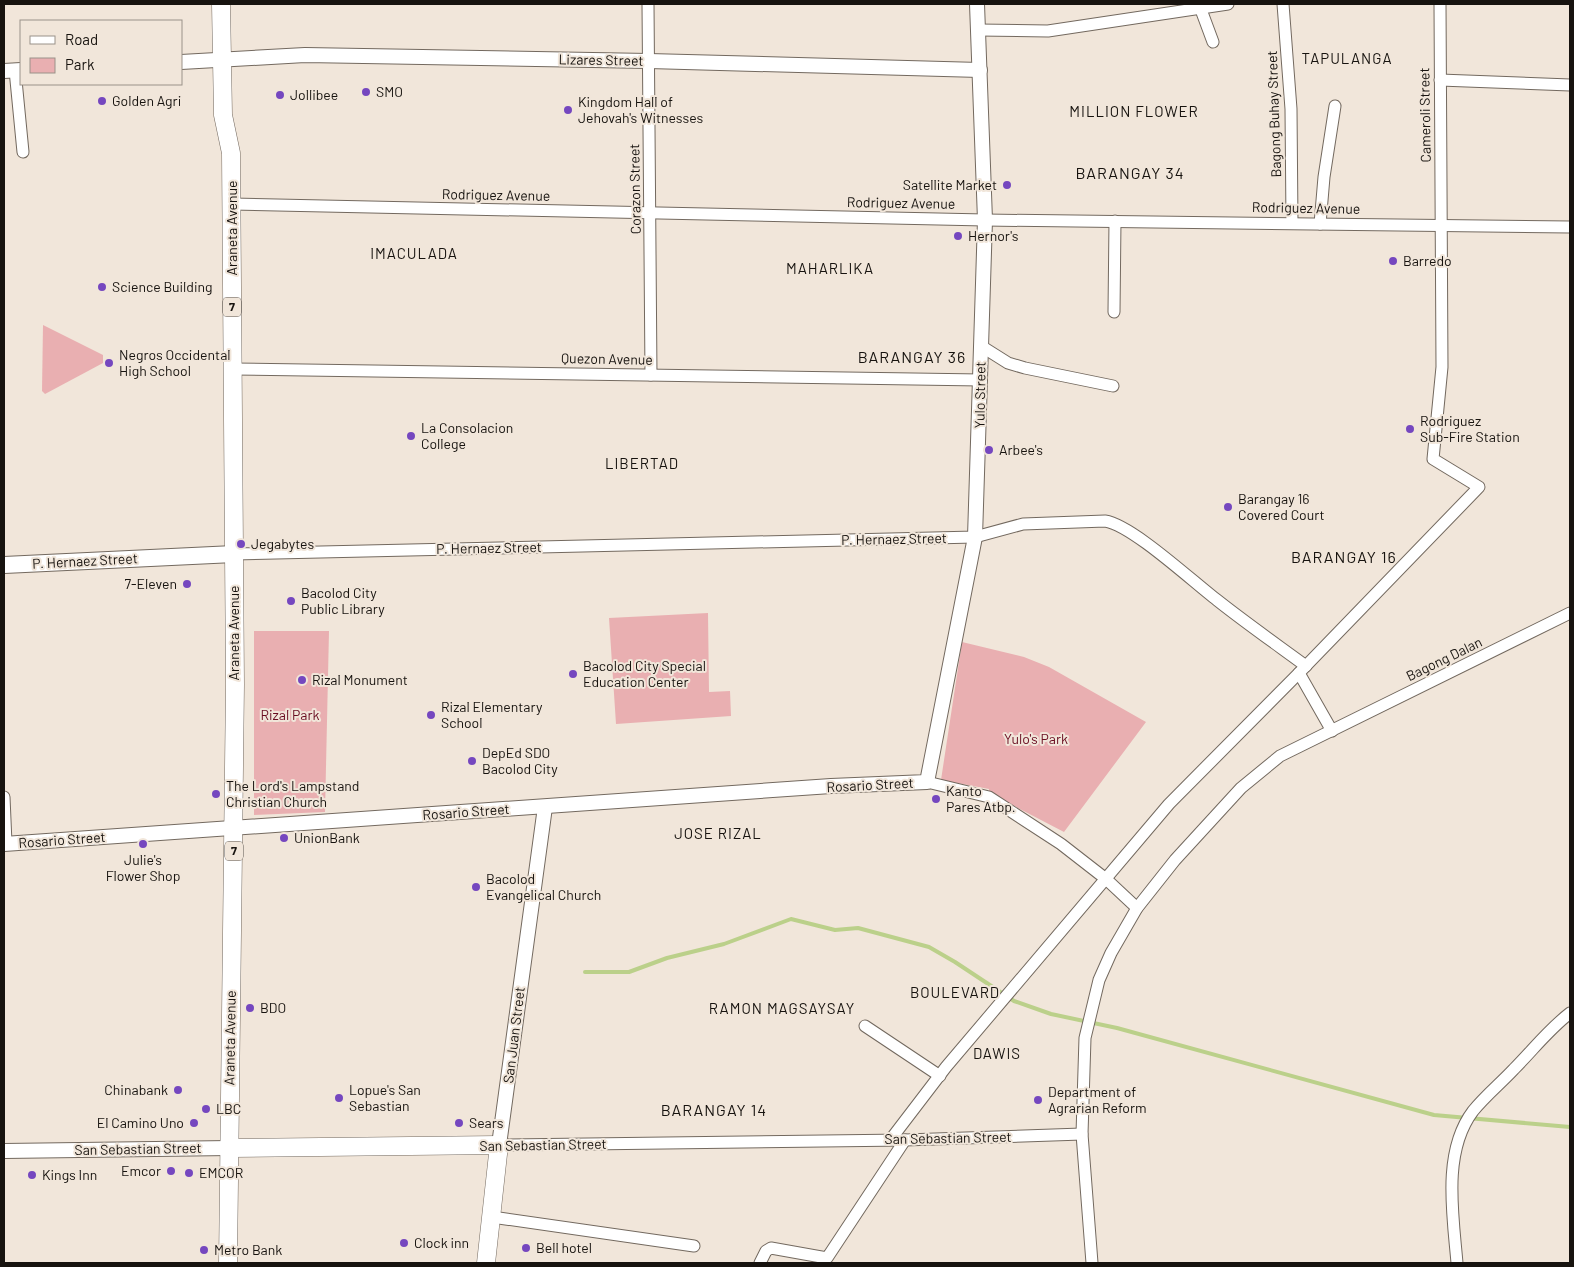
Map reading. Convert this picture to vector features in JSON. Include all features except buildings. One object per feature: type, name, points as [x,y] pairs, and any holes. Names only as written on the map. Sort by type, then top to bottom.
[{"type":"main road","name":"Araneta Avenue","points":[[221,4],[224,115],[231,152],[233,369],[234,829],[228,1263]]},
{"type":"main road","name":"P. Hernaez Street","points":[[4,564],[234,554]]},
{"type":"main road","name":"San Sebastian Street","points":[[230,1148],[499,1145]]},
{"type":"main road","name":"San Juan Street","points":[[486,1263],[499,1145]]},
{"type":"street","name":"Corazon Street","points":[[648,4],[651,375]]},
{"type":"street","name":"Yulo Street","points":[[927,782],[975,537],[985,220],[977,4]]},
{"type":"street","points":[[978,30],[1048,31],[1228,4]]},
{"type":"street","name":"Bagong Buhay Street","points":[[1283,4],[1291,109],[1292,223]]},
{"type":"street","name":"Cameroli Street","points":[[1303,670],[1479,487],[1433,459],[1442,367],[1440,4]]},
{"type":"street","points":[[1200,7],[1213,42]]},
{"type":"street","name":"Lizares Street","points":[[182,62],[306,55],[649,61],[980,70]]},
{"type":"street","points":[[13,70],[23,152]]},
{"type":"street","points":[[1440,80],[1570,85]]},
{"type":"street","points":[[1320,224],[1324,177],[1335,106]]},
{"type":"street","name":"Rodriguez Avenue","points":[[232,204],[985,220],[1570,227]]},
{"type":"street","points":[[1114,221],[1114,312]]},
{"type":"street","points":[[981,346],[1008,363],[1113,386]]},
{"type":"street","name":"Quezon Avenue","points":[[233,369],[981,380]]},
{"type":"street","name":"P. Hernaez Street","points":[[234,554],[975,537],[1023,524],[1078,520],[1113,522],[1129,532],[1303,670]]},
{"type":"street","name":"Bagong Dalan","points":[[1092,1263],[1082,1134],[1085,1038],[1099,980],[1111,953],[1137,908],[1175,860],[1241,788],[1280,756],[1570,613]]},
{"type":"street","points":[[891,1139],[940,1076],[1169,804],[1303,670],[1332,731]]},
{"type":"street","points":[[927,782],[989,797],[1061,844],[1106,879],[1137,908]]},
{"type":"street","name":"Rosario Street","points":[[5,843],[234,829],[831,786],[927,782]]},
{"type":"street","points":[[4,797],[5,843]]},
{"type":"street","name":"San Juan Street","points":[[499,1145],[545,807]]},
{"type":"street","points":[[1457,1263],[1452,1179],[1460,1136],[1474,1110],[1516,1067],[1540,1038],[1570,1013]]},
{"type":"street","points":[[865,1026],[940,1076]]},
{"type":"street","name":"San Sebastian Street","points":[[499,1145],[905,1140],[1082,1134]]},
{"type":"street","points":[[760,1263],[766,1251],[771,1248],[827,1258],[905,1140]]},
{"type":"street","name":"San Sebastian Street","points":[[4,1151],[230,1148]]},
{"type":"street","points":[[492,1217],[694,1246]]},
{"type":"green space","points":[[43,325],[103,355],[103,363],[45,394],[42,391]]},
{"type":"green space","points":[[708,613],[709,692],[730,691],[731,716],[616,724],[609,618]]},
{"type":"green space","name":"Rizal Park","points":[[254,631],[329,631],[325,812],[254,815]]},
{"type":"green space","name":"Yulo's Park","points":[[962,642],[1024,657],[1049,667],[1146,722],[1064,832],[989,793],[989,789],[941,780]]},
{"type":"waterway","points":[[585,972],[629,972],[667,958],[724,944],[791,919],[835,930],[858,928],[929,947],[1014,1001],[1051,1014],[1117,1028],[1434,1115],[1570,1127]]},
{"type":"place","name":"SMO","points":[[366,92]]},
{"type":"place","name":"Jollibee","points":[[280,95]]},
{"type":"place","name":"Golden Agri","points":[[102,101]]},
{"type":"place","name":"Kingdom Hall of Jehovah's Witnesses","points":[[568,110]]},
{"type":"place","name":"Satellite Market","points":[[1007,185]]},
{"type":"place","name":"Hernor's","points":[[958,236]]},
{"type":"place","name":"Barredo","points":[[1393,261]]},
{"type":"place","name":"Science Building","points":[[102,287]]},
{"type":"place","name":"Negros Occidental High School","points":[[109,363]]},
{"type":"place","name":"Rodriguez Sub-Fire Station","points":[[1410,429]]},
{"type":"place","name":"La Consolacion College","points":[[411,436]]},
{"type":"place","name":"Arbee's","points":[[989,450]]},
{"type":"place","name":"Barangay 16 Covered Court","points":[[1228,507]]},
{"type":"place","name":"Jegabytes","points":[[241,544]]},
{"type":"place","name":"7-Eleven","points":[[187,584]]},
{"type":"place","name":"Bacolod City Public Library","points":[[291,601]]},
{"type":"place","name":"Bacolod City Special Education Center","points":[[573,674]]},
{"type":"place","name":"Rizal Monument","points":[[302,680]]},
{"type":"place","name":"Rizal Elementary School","points":[[431,715]]},
{"type":"place","name":"DepEd SDO Bacolod City","points":[[472,761]]},
{"type":"place","name":"The Lord's Lampstand Christian Church","points":[[216,794]]},
{"type":"place","name":"Kanto Pares Atbp.","points":[[936,799]]},
{"type":"place","name":"UnionBank","points":[[284,838]]},
{"type":"place","name":"Julie's Flower Shop","points":[[143,844]]},
{"type":"place","name":"Bacolod Evangelical Church","points":[[476,887]]},
{"type":"place","name":"BDO","points":[[250,1008]]},
{"type":"place","name":"Chinabank","points":[[178,1090]]},
{"type":"place","name":"Lopue's San Sebastian","points":[[339,1098]]},
{"type":"place","name":"Department of Agrarian Reform","points":[[1038,1100]]},
{"type":"place","name":"LBC","points":[[206,1109]]},
{"type":"place","name":"El Camino Uno","points":[[194,1123]]},
{"type":"place","name":"Sears","points":[[459,1123]]},
{"type":"place","name":"Emcor","points":[[171,1171]]},
{"type":"place","name":"EMCOR","points":[[189,1173]]},
{"type":"place","name":"Kings Inn","points":[[32,1175]]},
{"type":"place","name":"Clock inn","points":[[404,1243]]},
{"type":"place","name":"Bell hotel","points":[[526,1248]]},
{"type":"place","name":"Metro Bank","points":[[204,1250]]},
{"type":"district","name":"TAPULANGA","points":[[1347,59]]},
{"type":"district","name":"MILLION FLOWER","points":[[1134,112]]},
{"type":"district","name":"BARANGAY 34","points":[[1130,173]]},
{"type":"district","name":"IMACULADA","points":[[414,254]]},
{"type":"district","name":"MAHARLIKA","points":[[830,269]]},
{"type":"district","name":"BARANGAY 36","points":[[912,357]]},
{"type":"district","name":"LIBERTAD","points":[[642,464]]},
{"type":"district","name":"BARANGAY 16","points":[[1344,557]]},
{"type":"district","name":"JOSE RIZAL","points":[[718,834]]},
{"type":"district","name":"BOULEVARD","points":[[955,993]]},
{"type":"district","name":"RAMON MAGSAYSAY","points":[[782,1009]]},
{"type":"district","name":"DAWIS","points":[[997,1054]]},
{"type":"district","name":"BARANGAY 14","points":[[714,1110]]}]
